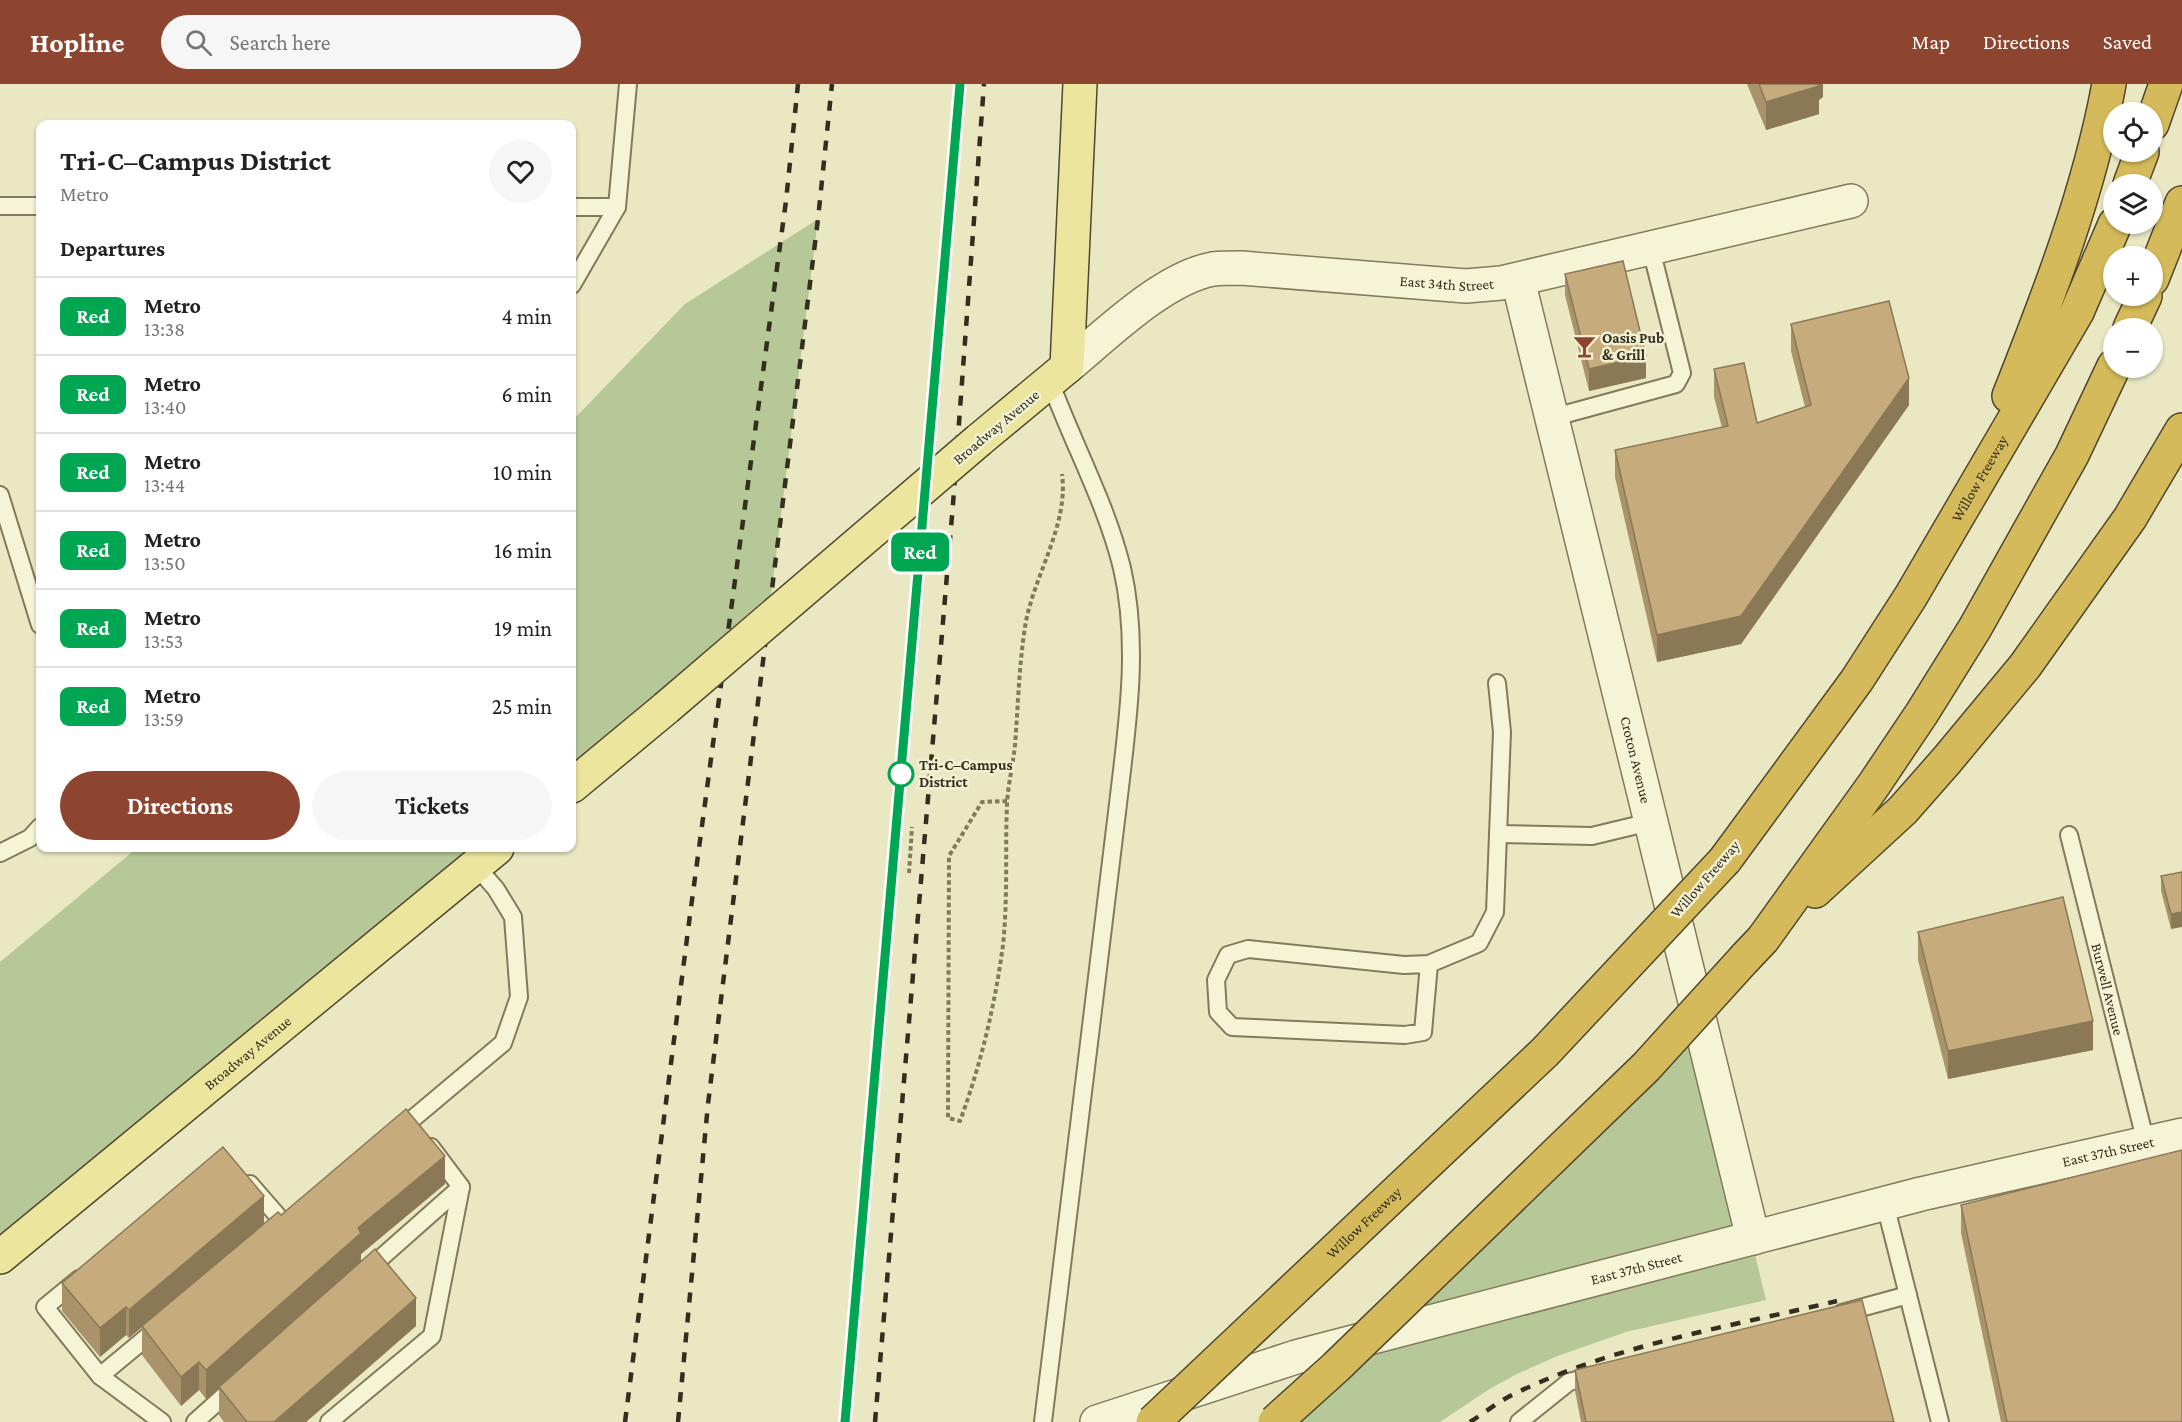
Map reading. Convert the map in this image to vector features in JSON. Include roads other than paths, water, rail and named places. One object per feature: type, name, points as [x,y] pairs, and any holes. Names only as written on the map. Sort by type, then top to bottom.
[{"type":"highway","points":[[1968,497],[2040,318],[2077,213],[2104,113],[2109,84]]},
{"type":"highway","points":[[2160,102],[2166,84]]},
{"type":"highway","points":[[2163,251],[2182,203]]},
{"type":"highway","name":"Willow Freeway","points":[[1154,1422],[1545,1052],[1725,860],[1857,680],[1911,596],[2077,312],[2111,234]]},
{"type":"highway","points":[[1754,949],[1873,786],[1975,628],[2072,455],[2108,378]]},
{"type":"highway","points":[[1275,1422],[1646,1067],[1754,949],[1903,810],[2025,666],[2130,518],[2182,430]]},
{"type":"main road","points":[[1059,374],[1080,84]]},
{"type":"main road","name":"Broadway Avenue","points":[[576,783],[1059,374]]},
{"type":"main road","name":"Broadway Avenue","points":[[0,1257],[486,856]]},
{"type":"street","name":"East 34th Street","points":[[1059,374],[1159,293],[1185,278],[1212,269],[1240,268],[1466,286],[1501,283],[1851,201]]},
{"type":"street","name":"Croton Avenue","points":[[1518,280],[1753,1238]]},
{"type":"street","name":"East 37th Street","points":[[1096,1422],[1296,1357],[1885,1204],[2182,1135]]},
{"type":"lane","points":[[576,278],[617,207],[628,84]]},
{"type":"lane","points":[[0,206],[36,206]]},
{"type":"lane","points":[[576,207],[617,207]]},
{"type":"lane","points":[[1551,418],[1676,384],[1682,373],[1651,249]]},
{"type":"lane","points":[[1043,1422],[1119,804],[1129,709],[1131,646],[1122,567],[1093,484],[1064,420],[1059,374]]},
{"type":"lane","points":[[0,495],[36,612]]},
{"type":"lane","points":[[1429,964],[1423,1032],[1405,1035],[1232,1027],[1218,1012],[1216,980],[1228,955],[1248,949],[1404,965],[1429,964],[1479,943],[1495,912],[1502,732],[1497,682]]},
{"type":"lane","points":[[1498,834],[1592,836],[1650,822]]},
{"type":"lane","points":[[0,853],[30,838],[36,831]]},
{"type":"lane","name":"Burwell Avenue","points":[[2069,835],[2146,1143]]},
{"type":"lane","points":[[383,1142],[503,1043],[519,997],[513,917],[496,889],[486,856]]},
{"type":"lane","points":[[329,1422],[432,1336],[460,1187],[411,1120]]},
{"type":"lane","points":[[239,1172],[283,1222]]},
{"type":"lane","points":[[354,1281],[460,1187]]},
{"type":"lane","points":[[1885,1204],[1940,1422]]},
{"type":"lane","points":[[90,1269],[45,1307],[100,1376],[162,1422]]},
{"type":"lane","points":[[1828,1316],[1908,1295]]},
{"type":"lane","points":[[100,1376],[173,1315]]},
{"type":"lane","points":[[1519,1422],[1569,1382],[1614,1371]]},
{"type":"lane","points":[[195,1422],[248,1375]]},
{"type":"railway","points":[[625,1422],[690,915],[786,201],[798,84]]},
{"type":"railway","points":[[678,1422],[708,1104],[818,219],[832,84]]},
{"type":"railway","points":[[845,1422],[960,84]]},
{"type":"railway","points":[[875,1422],[953,504],[984,84]]},
{"type":"railway","points":[[1470,1422],[1512,1395],[1590,1363],[1672,1339],[1837,1301]]},
{"type":"metro line","name":"Red","points":[[845,1422],[960,84]]},
{"type":"place","name":"Oasis Pub & Grill","points":[[1584,347]]},
{"type":"place","name":"Tri-C–Campus District","points":[[901,774]]}]
